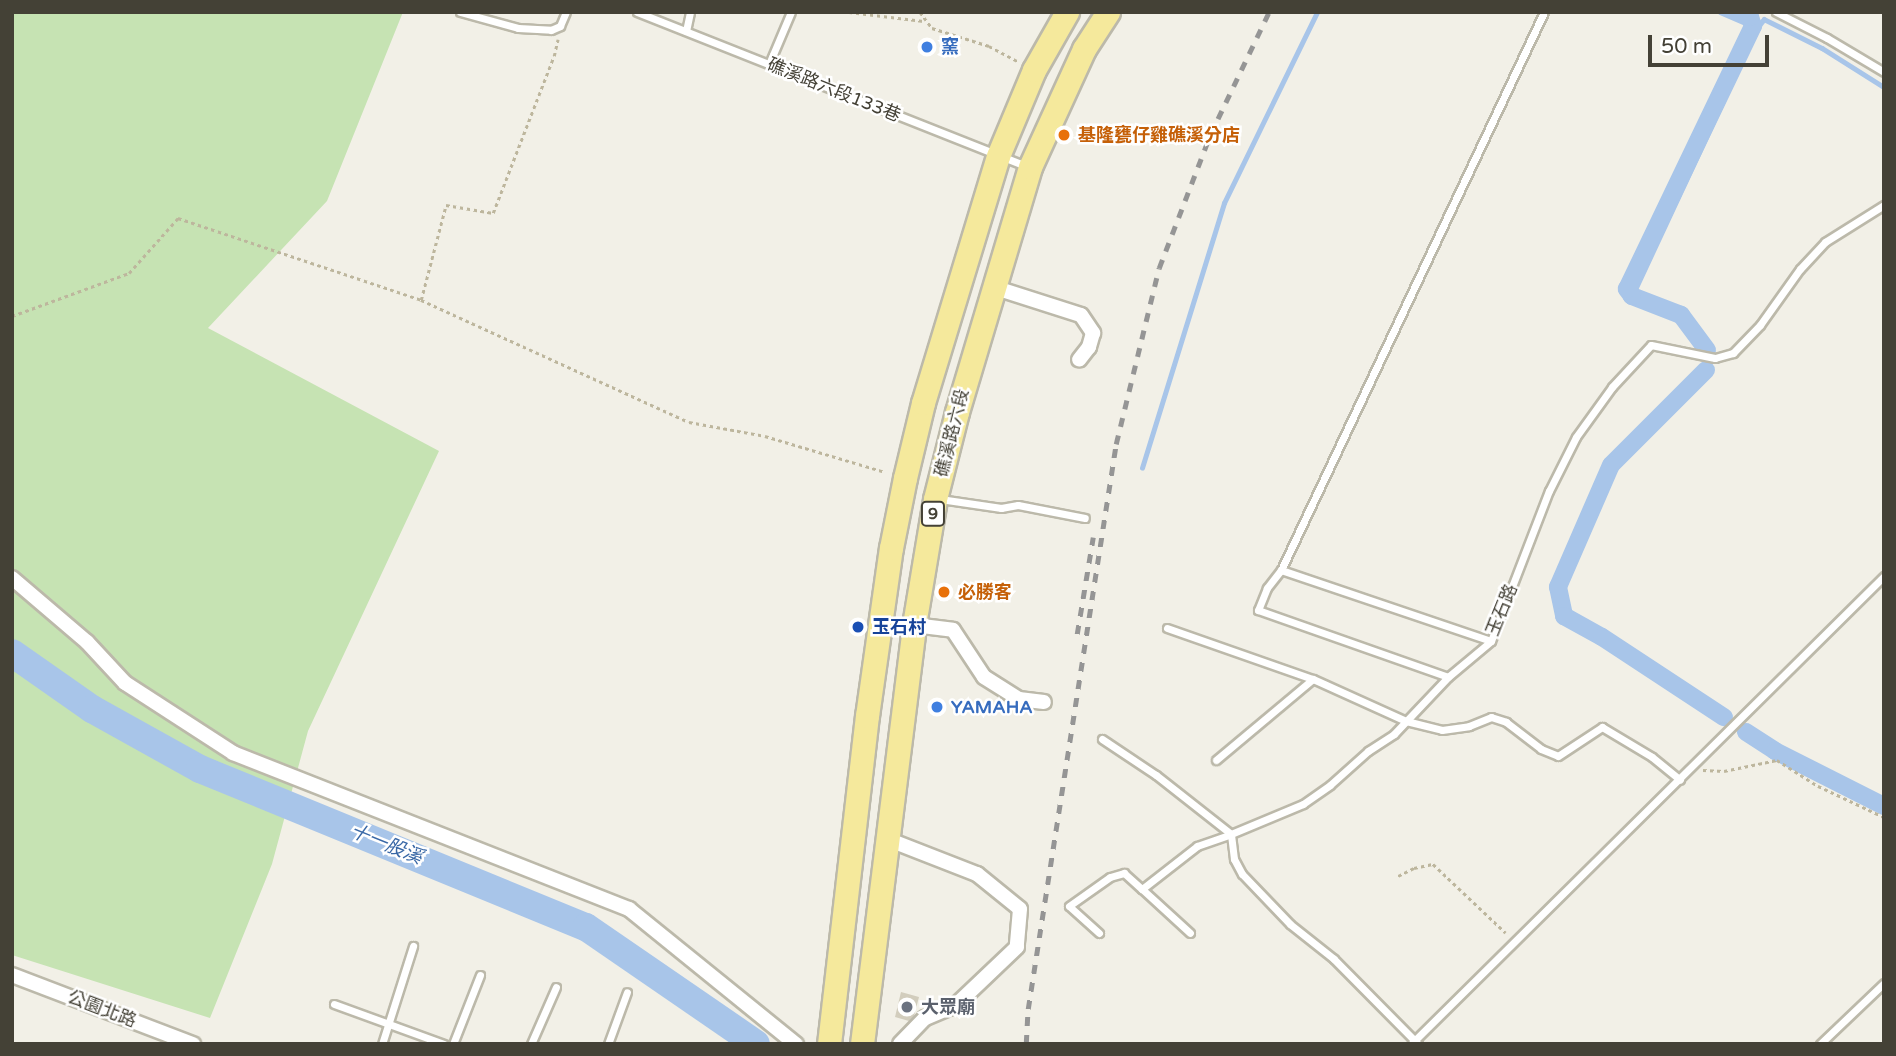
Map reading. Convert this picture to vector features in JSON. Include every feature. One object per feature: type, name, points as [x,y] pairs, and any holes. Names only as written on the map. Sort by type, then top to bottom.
[{"type":"main road","name":"礁溪路六段","points":[[829,1044],[867,716],[891,548],[905,478],[923,403],[998,156],[1034,70],[1067,12]]},
{"type":"main road","name":"礁溪路六段","points":[[862,1044],[914,625],[935,499],[993,287],[1031,167],[1084,49],[1108,12]]},
{"type":"street","points":[[993,287],[1065,307],[1081,315],[1093,332],[1089,347],[1079,360]]},
{"type":"street","points":[[12,578],[87,642],[125,684],[233,753],[629,909],[796,1044]]},
{"type":"street","points":[[914,625],[953,630],[984,677],[1019,699],[1044,702]]},
{"type":"street","points":[[887,839],[977,874],[1020,909],[1017,947],[956,1005],[925,1018],[900,1044]]},
{"type":"street","name":"公園北路","points":[[12,975],[192,1044]]},
{"type":"lane","points":[[460,12],[518,28],[551,30],[560,26],[566,12]]},
{"type":"lane","name":"礁溪路六段133巷","points":[[637,12],[1031,167]]},
{"type":"lane","points":[[685,31],[690,12]]},
{"type":"lane","points":[[769,64],[792,12]]},
{"type":"lane","points":[[1448,677],[1258,610],[1267,588],[1281,570],[1544,12]]},
{"type":"lane","points":[[1776,12],[1828,38],[1884,72]]},
{"type":"lane","name":"玉石路","points":[[1142,889],[1197,846],[1303,804],[1406,721],[1448,677],[1491,641],[1549,491],[1576,437],[1612,387],[1651,345],[1715,358],[1733,354],[1760,326],[1800,269],[1825,242],[1884,205]]},
{"type":"lane","points":[[935,499],[1001,508],[1018,505],[1085,518]]},
{"type":"lane","points":[[1281,570],[1491,641]]},
{"type":"lane","points":[[1102,739],[1156,775],[1231,834],[1234,859],[1242,874],[1290,924],[1343,968],[1414,1043],[1884,576]]},
{"type":"lane","points":[[1167,628],[1312,679],[1406,721],[1442,730],[1469,726],[1491,717],[1506,722],[1541,749],[1558,756],[1602,727],[1652,757],[1681,780]]},
{"type":"lane","points":[[1216,760],[1312,679]]},
{"type":"lane","points":[[1099,933],[1069,906],[1110,877],[1124,873],[1190,933]]},
{"type":"lane","points":[[382,1044],[413,946]]},
{"type":"lane","points":[[453,1044],[480,975]]},
{"type":"lane","points":[[1820,1044],[1884,983]]},
{"type":"lane","points":[[531,1044],[556,986]]},
{"type":"lane","points":[[608,1044],[627,992]]},
{"type":"lane","points":[[334,1004],[444,1044]]},
{"type":"path","points":[[849,12],[923,21],[932,28],[989,46],[1034,70]]},
{"type":"path","points":[[920,12],[923,21]]},
{"type":"path","points":[[421,300],[446,205],[493,213],[554,56],[560,26]]},
{"type":"path","points":[[12,316],[130,273],[178,218],[421,300],[689,422],[765,436],[905,478]]},
{"type":"path","points":[[1697,763],[1704,770],[1724,771],[1777,760],[1818,786],[1884,817]]},
{"type":"path","points":[[1398,876],[1414,868],[1433,864],[1516,943]]},
{"type":"green space","points":[[12,12],[403,12],[327,201],[208,328],[439,451],[308,731],[272,864],[210,1018],[12,955]]},
{"type":"building","name":"大眾廟","points":[[901,992],[919,997],[914,1016],[909,1021],[895,1017]]},
{"type":"waterway","points":[[1142,468],[1224,203],[1317,12]]},
{"type":"waterway","points":[[1720,12],[1757,28],[1764,19],[1822,48],[1884,87]]},
{"type":"waterway","points":[[1707,350],[1681,315],[1632,296],[1627,289],[1753,26],[1750,17],[1738,12]]},
{"type":"waterway","points":[[1632,296],[1757,28]]},
{"type":"waterway","points":[[1706,370],[1611,465],[1558,587],[1564,616],[1602,637],[1724,717]]},
{"type":"waterway","name":"十一股溪","points":[[12,653],[92,709],[200,769],[586,927],[756,1044]]},
{"type":"waterway","points":[[1746,732],[1775,751],[1884,806]]},
{"type":"railway","points":[[1026,1044],[1028,1009],[1116,444],[1159,268],[1210,135],[1269,12]]},
{"type":"railway","points":[[1077,634],[1093,537]]},
{"type":"place","name":"窯","points":[[927,47]]},
{"type":"place","name":"基隆甕仔雞礁溪分店","points":[[1064,135]]},
{"type":"place","name":"必勝客","points":[[944,592]]},
{"type":"place","name":"玉石村","points":[[858,627]]},
{"type":"place","name":"YAMAHA","points":[[937,707]]},
{"type":"place","name":"大眾廟","points":[[907,1007]]}]
